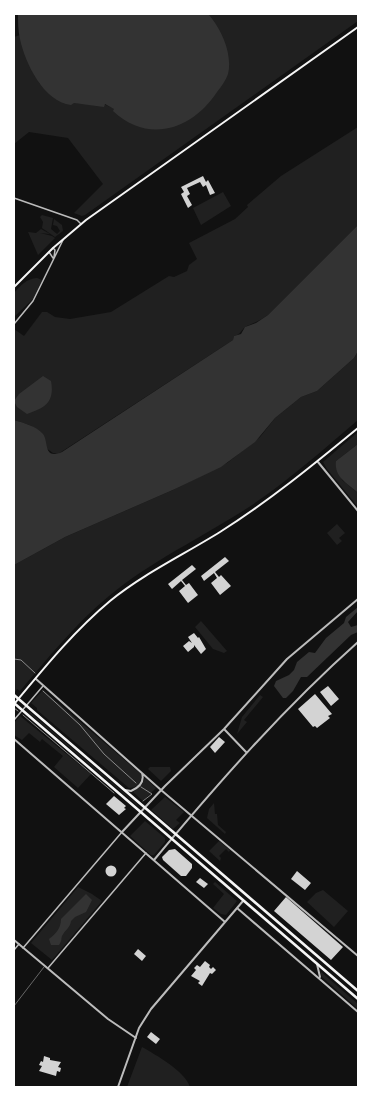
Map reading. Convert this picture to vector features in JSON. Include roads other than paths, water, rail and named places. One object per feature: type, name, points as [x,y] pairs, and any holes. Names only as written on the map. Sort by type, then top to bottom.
[{"type":"main road","points":[[14,287],[53,248],[81,224],[358,27]]},
{"type":"main road","points":[[358,428],[318,462],[256,508],[155,570],[116,596],[83,625],[14,704],[358,1000]]},
{"type":"main road","points":[[14,696],[358,991]]},
{"type":"street","points":[[14,198],[77,220],[81,224]]},
{"type":"street","points":[[14,324],[33,301],[64,238]]},
{"type":"street","points":[[53,248],[55,250],[53,258]]},
{"type":"street","points":[[49,252],[53,258]]},
{"type":"street","points":[[318,462],[358,511]]},
{"type":"street","points":[[23,948],[144,807],[224,729],[287,659],[358,598]]},
{"type":"street","points":[[154,860],[246,752],[310,685],[358,642]]},
{"type":"street","points":[[36,679],[161,790],[358,956]]},
{"type":"street","points":[[14,720],[44,686]]},
{"type":"street","points":[[224,729],[246,752]]},
{"type":"street","points":[[14,739],[225,922]]},
{"type":"street","points":[[123,789],[131,791],[140,786],[143,779],[142,772]]},
{"type":"street","points":[[48,968],[146,853]]},
{"type":"street","points":[[118,1087],[136,1038],[147,1014],[163,992],[243,901]]},
{"type":"street","points":[[237,908],[358,1012]]},
{"type":"street","points":[[14,940],[118,1027],[136,1038]]},
{"type":"street","points":[[14,950],[19,944]]},
{"type":"street","points":[[317,964],[320,978]]},
{"type":"lane","points":[[14,1006],[44,966]]}]
